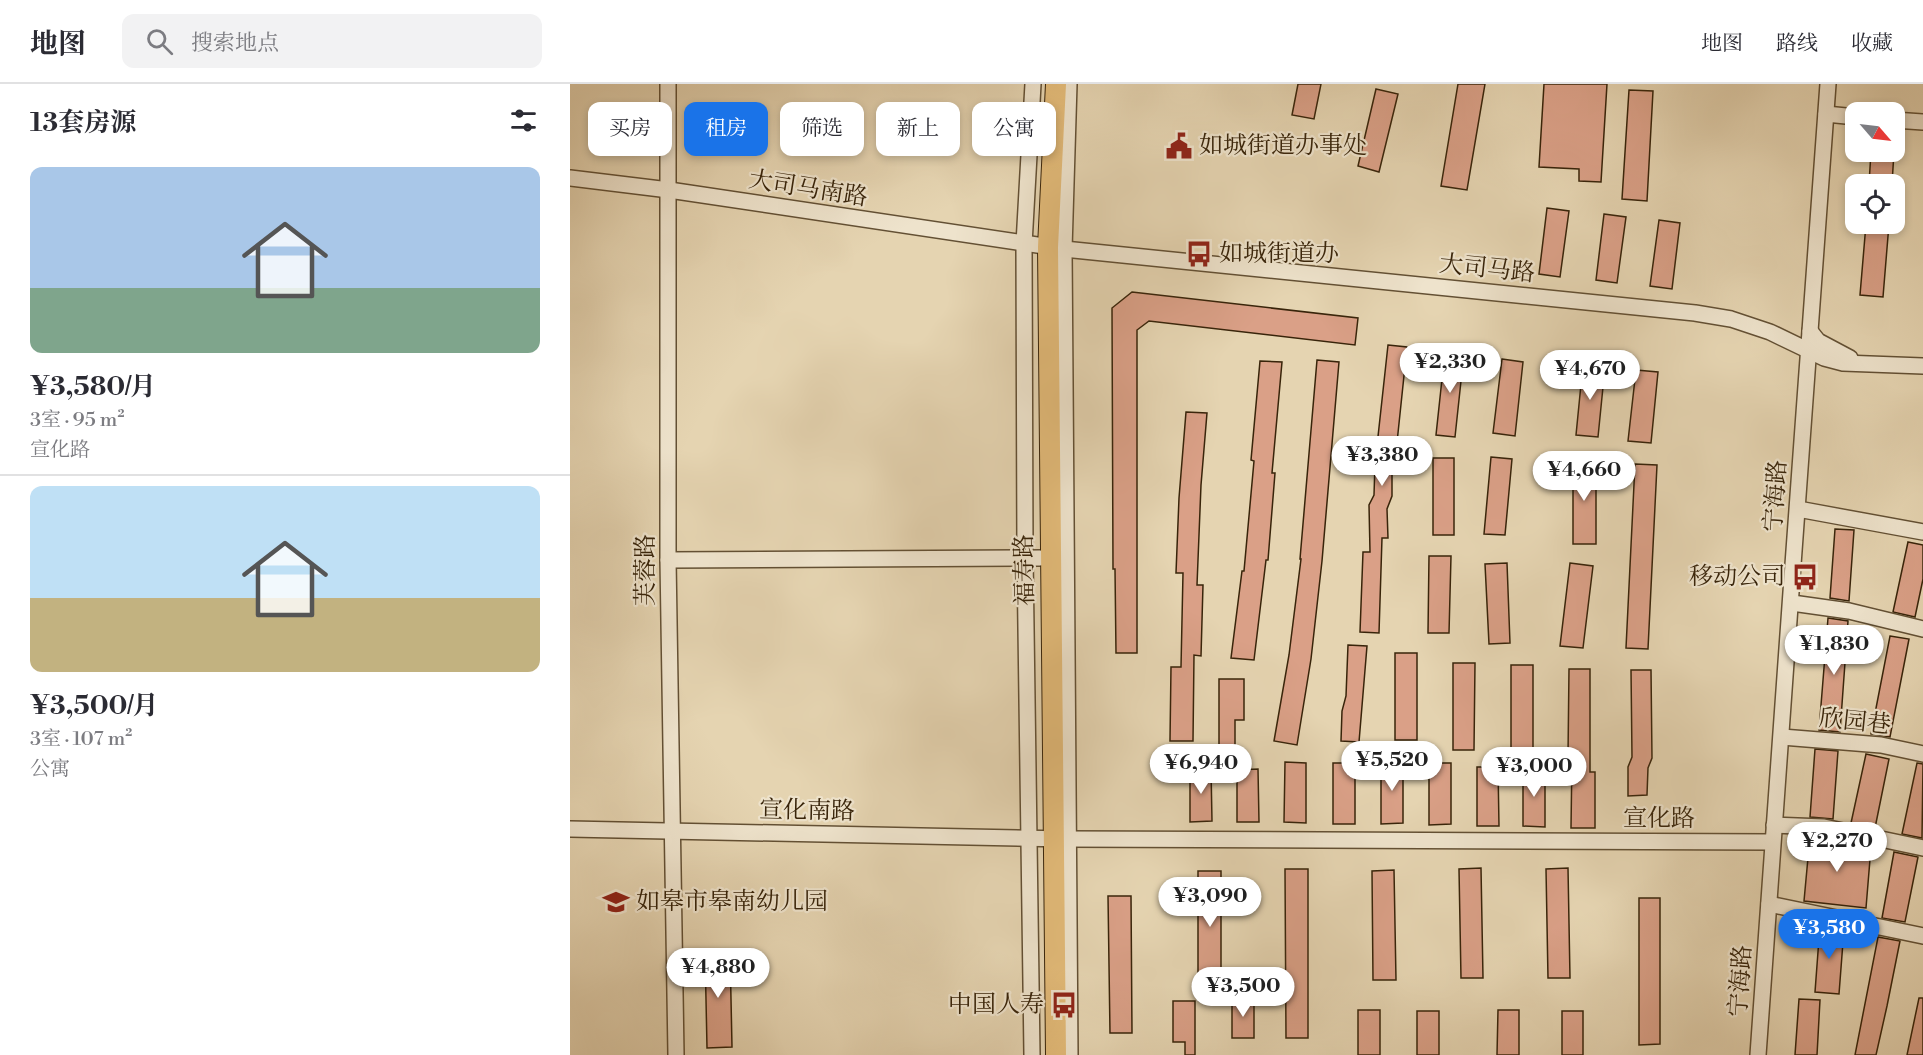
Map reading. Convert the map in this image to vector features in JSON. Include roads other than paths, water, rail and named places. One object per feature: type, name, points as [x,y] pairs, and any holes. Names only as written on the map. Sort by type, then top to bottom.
[{"type":"main road","name":"福寿路","points":[[1045,1055],[1048,839],[1044,247],[1046,84]]},
{"type":"main road","name":"福寿路","points":[[1056,84],[1044,247],[1033,557],[1048,839],[1056,1055]]},
{"type":"street","name":"芙蓉路","points":[[668,84],[668,560],[676,1055]]},
{"type":"street","points":[[1033,84],[1044,247]]},
{"type":"street","points":[[1044,247],[1069,84]]},
{"type":"street","name":"宁海路","points":[[1758,1055],[1828,84]]},
{"type":"street","points":[[1826,114],[1845,116]]},
{"type":"street","points":[[1905,121],[1923,122]]},
{"type":"street","name":"大司马南路","points":[[570,178],[669,190],[1044,247]]},
{"type":"street","name":"大司马路","points":[[1044,247],[1695,313],[1741,322],[1770,332],[1824,358],[1843,363],[1923,366]]},
{"type":"street","points":[[1810,331],[1818,341],[1864,364]]},
{"type":"street","points":[[1798,509],[1923,532]]},
{"type":"street","points":[[668,560],[1033,557]]},
{"type":"street","points":[[1792,603],[1849,611],[1923,629]]},
{"type":"street","name":"欣园巷","points":[[1782,737],[1881,745],[1923,754]]},
{"type":"street","points":[[1774,825],[1824,827],[1923,848]]},
{"type":"street","name":"宣化南路","points":[[570,829],[1048,839]]},
{"type":"street","points":[[1032,1055],[1048,839]]},
{"type":"street","points":[[1048,839],[1070,1055]]},
{"type":"street","name":"宣化路","points":[[1048,839],[1773,842]]},
{"type":"street","points":[[1769,904],[1923,936]]},
{"type":"place","name":"如城街道办事处","points":[[1179,146]]},
{"type":"place","name":"如城街道办","points":[[1199,254]]},
{"type":"place","name":"移动公司","points":[[1805,577]]},
{"type":"place","name":"如皋市皋南幼儿园","points":[[616,902]]},
{"type":"place","name":"中国人寿","points":[[1064,1005]]}]
